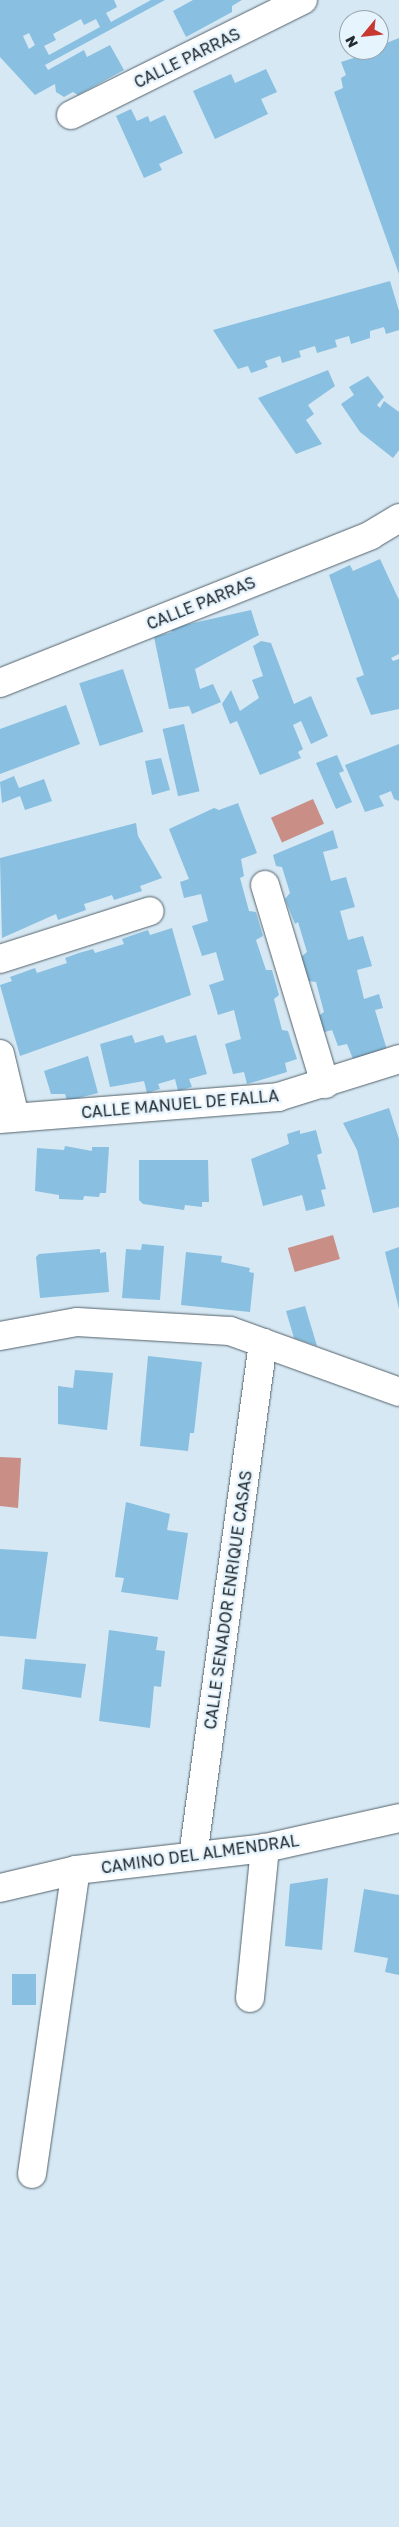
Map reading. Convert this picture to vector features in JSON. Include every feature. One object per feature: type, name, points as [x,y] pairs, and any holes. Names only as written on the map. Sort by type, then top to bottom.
[{"type":"street","name":"CALLE PARRAS","points":[[71,115],[303,0]]},
{"type":"street","name":"CALLE PARRAS","points":[[0,683],[371,535],[399,518]]},
{"type":"street","points":[[265,885],[325,1084]]},
{"type":"street","points":[[0,959],[150,911]]},
{"type":"street","name":"CALLE MANUEL DE FALLA","points":[[0,1054],[8,1118],[278,1097],[325,1084],[399,1059]]},
{"type":"street","points":[[0,1336],[77,1322],[230,1331],[399,1392]]},
{"type":"street","name":"CALLE SENADOR ENRIQUE CASAS","points":[[194,1856],[263,1343]]},
{"type":"street","name":"CAMINO DEL ALMENDRAL","points":[[0,1888],[76,1870],[265,1848],[399,1818]]},
{"type":"street","points":[[250,1998],[265,1848]]},
{"type":"street","points":[[32,2174],[76,1870]]},
{"type":"shaded area","points":[[313,799],[324,824],[282,842],[271,818]]},
{"type":"shaded area","points":[[333,1235],[340,1259],[295,1272],[288,1248]]},
{"type":"shaded area","points":[[0,1457],[21,1458],[18,1508],[0,1506]]},
{"type":"building","points":[[0,0],[114,0],[117,7],[106,13],[111,22],[151,0],[165,0],[45,65],[48,70],[84,50],[87,57],[110,45],[124,70],[78,95],[73,92],[64,97],[56,92],[55,84],[35,95],[0,57]],"holes":[[[81,19],[84,25],[96,19],[100,27],[49,55],[44,46],[56,40],[53,34]],[[29,33],[35,45],[29,49],[23,36]]]},
{"type":"building","points":[[193,0],[242,0],[232,6],[232,12],[186,37],[173,11]]},
{"type":"building","points":[[399,38],[399,274],[334,92],[343,88],[341,78],[346,75],[341,62],[347,60],[389,60],[389,42]]},
{"type":"building","points":[[266,69],[277,92],[261,99],[268,114],[215,139],[193,91],[231,74],[235,83]]},
{"type":"building","points":[[131,109],[137,121],[148,116],[150,122],[165,115],[183,153],[159,164],[162,170],[144,178],[116,116]]},
{"type":"building","points":[[390,281],[399,311],[399,330],[386,334],[384,327],[370,331],[370,338],[351,344],[349,336],[335,340],[337,347],[317,353],[315,346],[299,351],[301,357],[282,363],[280,356],[265,361],[268,367],[251,373],[248,366],[238,369],[213,330]]},
{"type":"building","points":[[328,370],[335,386],[308,405],[314,414],[306,420],[322,444],[296,454],[258,398]]},
{"type":"building","points":[[368,376],[384,397],[377,405],[380,408],[384,401],[399,412],[399,450],[393,458],[360,432],[341,404],[354,395],[349,387]]},
{"type":"building","points":[[380,559],[399,600],[399,654],[391,658],[393,661],[399,659],[399,709],[371,715],[356,678],[364,675],[329,575],[350,565],[353,571]]},
{"type":"building","points":[[251,610],[259,635],[195,669],[200,689],[213,684],[221,702],[192,714],[189,706],[169,709],[154,637],[172,632],[171,628]]},
{"type":"building","points":[[261,641],[271,643],[294,704],[311,696],[328,736],[311,744],[301,721],[293,725],[303,749],[298,752],[301,758],[260,775],[237,721],[230,724],[222,704],[231,690],[240,711],[259,698],[252,680],[263,676],[253,646]]},
{"type":"building","points":[[123,669],[143,732],[100,746],[79,683]]},
{"type":"building","points":[[66,705],[80,744],[0,774],[0,729]]},
{"type":"building","points":[[184,724],[200,791],[178,796],[163,729]]},
{"type":"building","points":[[399,744],[399,801],[394,799],[391,791],[379,796],[384,806],[365,812],[345,765]]},
{"type":"building","points":[[337,755],[344,771],[339,773],[352,802],[336,809],[316,763]]},
{"type":"building","points":[[161,758],[170,790],[152,795],[145,761]]},
{"type":"building","points":[[14,776],[19,788],[44,779],[52,801],[25,810],[20,796],[2,803],[0,782]]},
{"type":"building","points":[[238,803],[257,853],[241,859],[244,876],[240,878],[249,911],[256,912],[263,936],[256,940],[266,970],[272,970],[279,995],[274,999],[282,1030],[288,1031],[297,1059],[285,1063],[287,1072],[247,1084],[244,1072],[233,1074],[225,1044],[241,1039],[234,1010],[218,1015],[209,985],[224,980],[216,952],[202,956],[192,926],[208,921],[201,894],[184,898],[180,882],[189,879],[169,829],[214,808],[219,810]]},
{"type":"building","points":[[136,823],[138,836],[162,878],[140,886],[142,891],[114,900],[112,895],[84,904],[86,910],[58,920],[56,914],[2,938],[0,858]]},
{"type":"building","points":[[333,830],[338,848],[323,852],[331,881],[346,877],[355,907],[340,911],[348,940],[363,936],[372,966],[357,970],[364,999],[379,994],[383,1008],[375,1010],[387,1050],[353,1059],[347,1044],[338,1046],[332,1030],[321,1033],[317,1017],[324,1012],[316,982],[308,981],[301,957],[307,952],[298,922],[295,924],[285,899],[290,893],[282,867],[276,866],[273,855]]},
{"type":"building","points":[[172,928],[191,995],[20,1056],[0,985],[12,981],[10,977],[35,968],[37,973],[67,963],[65,958],[79,953],[93,949],[95,953],[124,944],[122,939],[148,930],[150,935]]},
{"type":"building","points":[[132,1035],[135,1043],[163,1035],[166,1043],[196,1035],[207,1074],[189,1079],[192,1087],[178,1091],[175,1079],[158,1084],[160,1089],[147,1093],[144,1081],[110,1087],[100,1044]]},
{"type":"building","points":[[88,1056],[98,1093],[67,1101],[65,1094],[51,1094],[44,1071]]},
{"type":"building","points":[[389,1108],[399,1139],[399,1207],[373,1213],[357,1150],[343,1123]]},
{"type":"building","points":[[300,1130],[300,1134],[316,1130],[322,1153],[317,1155],[326,1189],[321,1190],[325,1206],[306,1211],[302,1195],[263,1206],[251,1159],[289,1144],[287,1134]]},
{"type":"building","points":[[65,1146],[92,1151],[92,1147],[109,1147],[106,1193],[100,1193],[99,1197],[84,1196],[83,1200],[59,1199],[59,1195],[35,1191],[37,1148],[64,1150]]},
{"type":"building","points":[[139,1160],[208,1160],[209,1202],[202,1202],[202,1207],[185,1205],[184,1210],[143,1204],[139,1200]]},
{"type":"building","points":[[142,1244],[164,1246],[160,1300],[122,1298],[126,1249],[141,1250]]},
{"type":"building","points":[[399,1247],[399,1309],[385,1252]]},
{"type":"building","points":[[100,1249],[100,1253],[106,1252],[109,1292],[40,1298],[36,1257],[39,1254]]},
{"type":"building","points":[[186,1252],[222,1256],[221,1262],[250,1268],[249,1272],[254,1273],[250,1312],[181,1305]]},
{"type":"building","points":[[305,1306],[317,1346],[294,1338],[286,1311]]},
{"type":"building","points":[[148,1356],[202,1362],[194,1433],[190,1433],[188,1451],[140,1446]]},
{"type":"building","points":[[75,1370],[113,1373],[107,1430],[58,1424],[58,1386],[73,1388]]},
{"type":"building","points":[[126,1502],[170,1514],[167,1530],[188,1533],[178,1600],[121,1592],[124,1578],[115,1577]]},
{"type":"building","points":[[0,1549],[48,1552],[36,1639],[0,1636]]},
{"type":"building","points":[[109,1630],[158,1637],[156,1650],[165,1651],[161,1687],[154,1686],[150,1728],[99,1721]]},
{"type":"building","points":[[25,1659],[86,1664],[81,1698],[22,1689]]},
{"type":"building","points":[[328,1878],[322,1950],[285,1946],[290,1884]]},
{"type":"building","points":[[364,1889],[399,1895],[399,1975],[385,1972],[388,1958],[354,1952]]},
{"type":"building","points":[[12,1974],[36,1974],[36,2005],[12,2005]]}]
